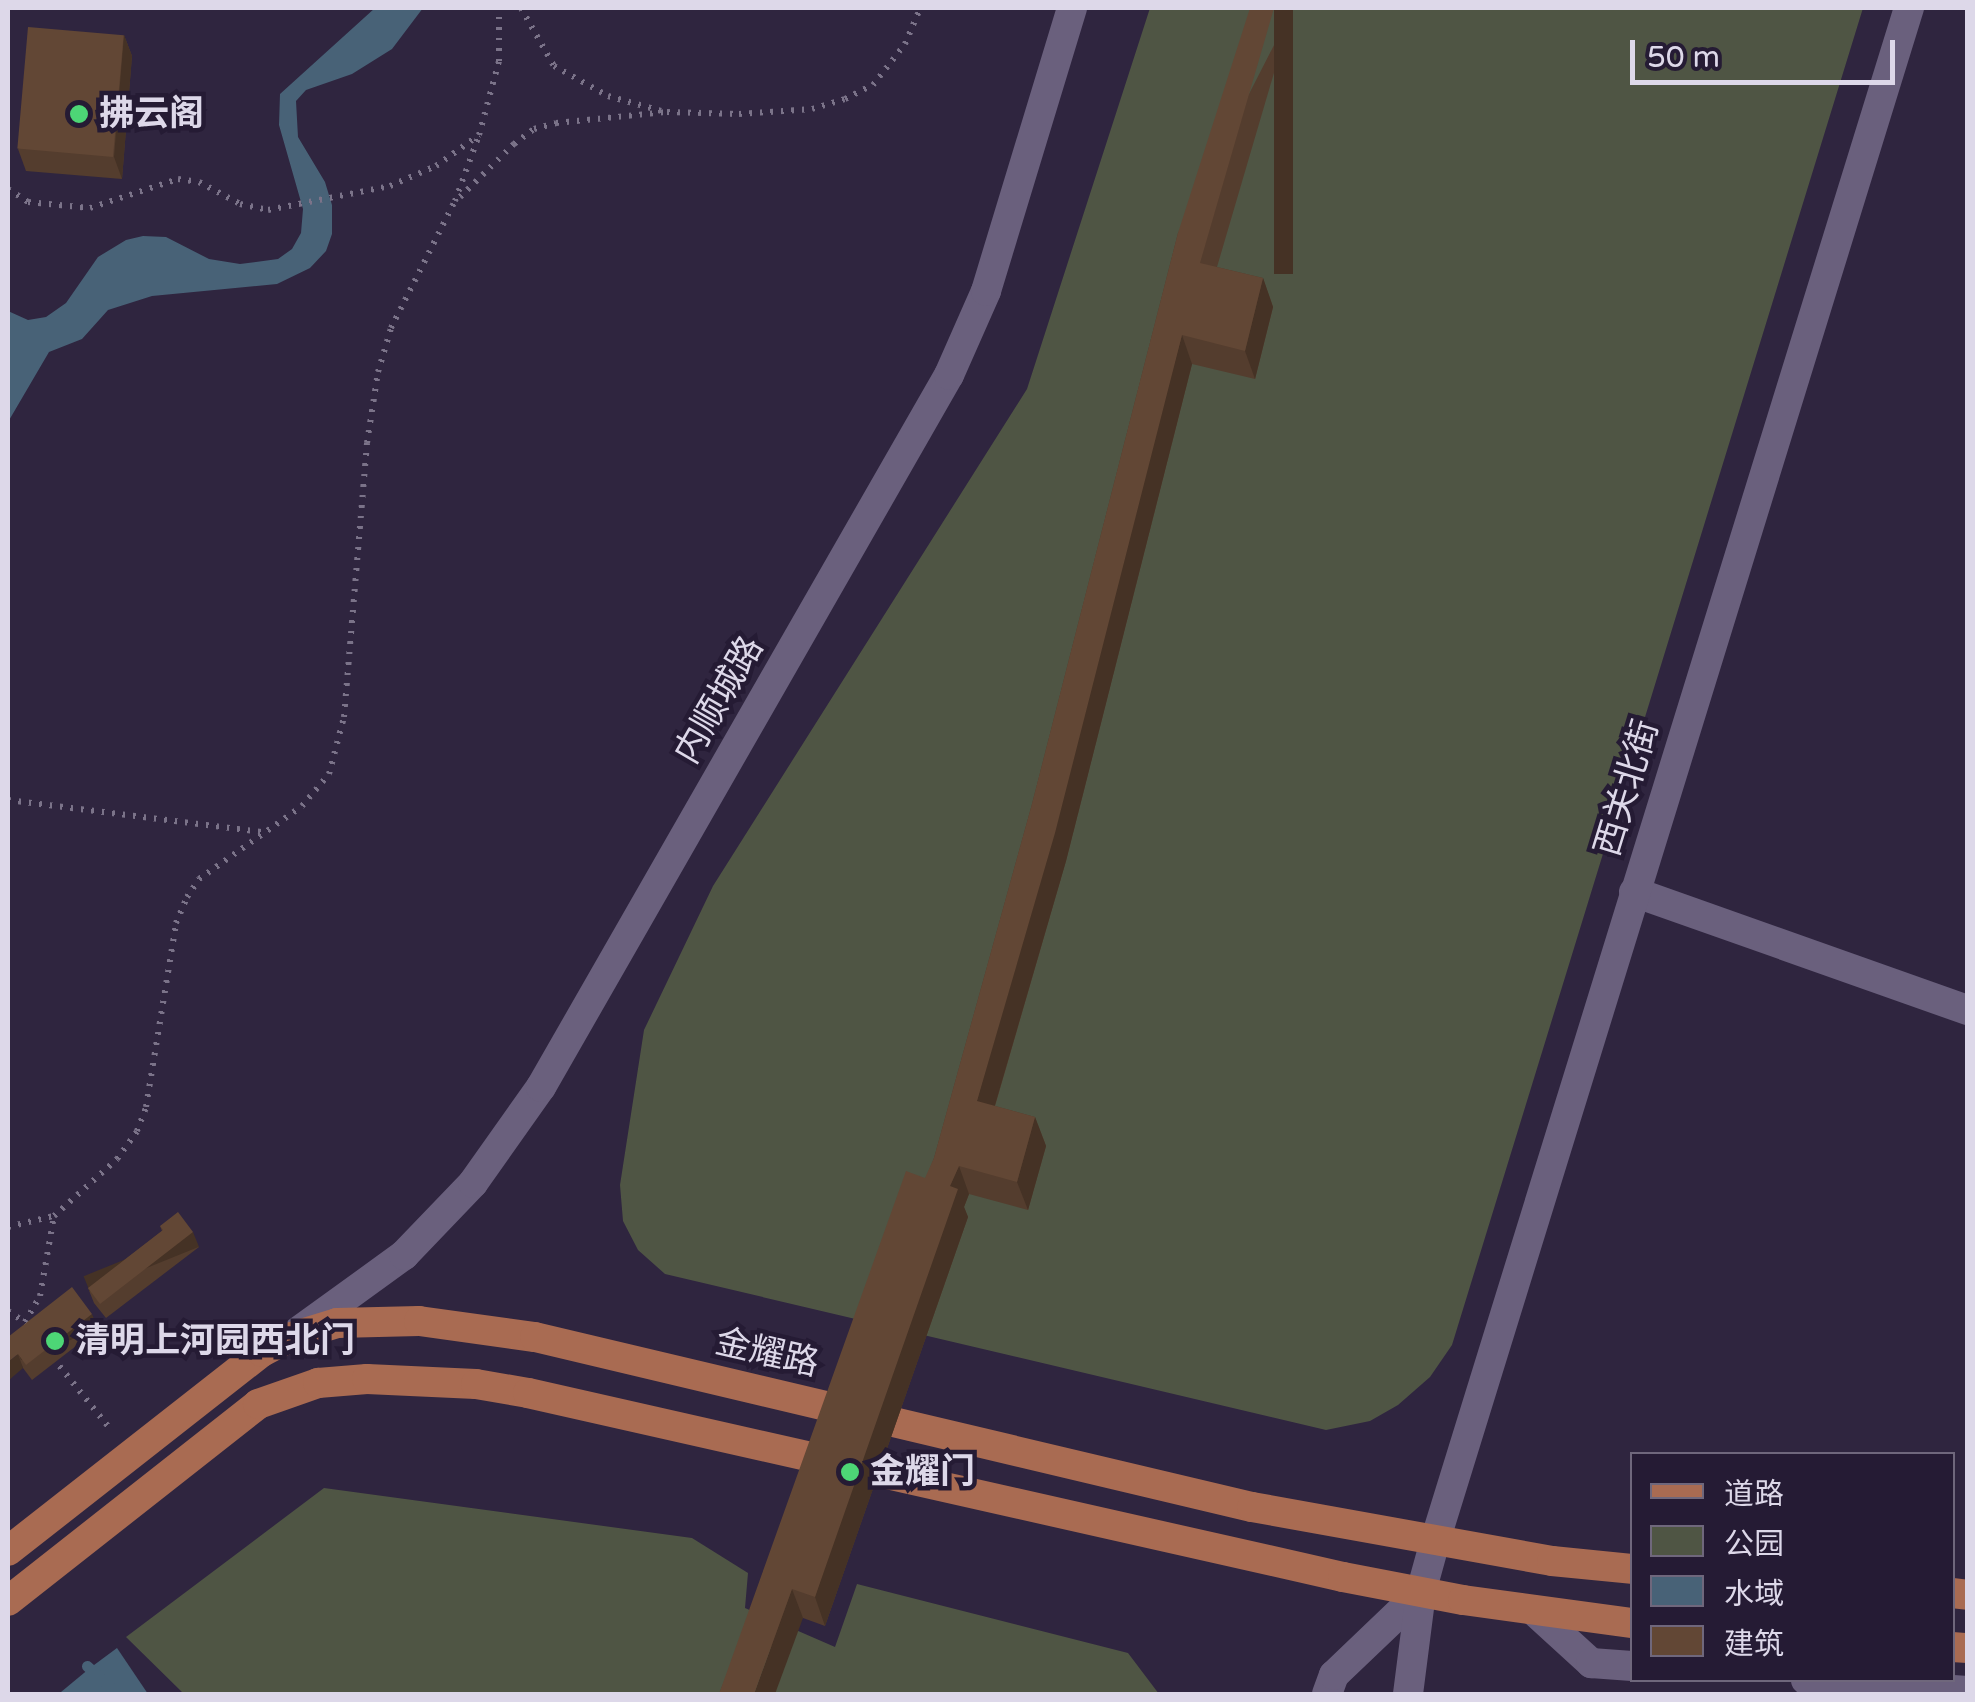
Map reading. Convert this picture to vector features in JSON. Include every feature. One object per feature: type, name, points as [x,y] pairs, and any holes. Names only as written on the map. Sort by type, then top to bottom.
[{"type":"main road","name":"金耀路","points":[[8,1552],[233,1373],[288,1338],[337,1324],[419,1321],[535,1337],[1252,1507],[1435,1541],[1630,1569]]},
{"type":"main road","points":[[8,1601],[258,1404],[318,1383],[366,1379],[476,1384],[528,1393],[1421,1592],[1630,1623]]},
{"type":"street","name":"内顺城路","points":[[288,1338],[404,1255],[473,1182],[541,1087],[964,344],[986,291],[1072,8]]},
{"type":"street","name":"西关北街","points":[[1408,1694],[1421,1592],[1435,1541],[1908,8]]},
{"type":"street","points":[[1634,892],[1968,1010]]},
{"type":"street","points":[[1327,1694],[1334,1675],[1421,1592]]},
{"type":"street","points":[[1534,1610],[1591,1662],[1630,1666]]},
{"type":"street","points":[[1818,1682],[1858,1689],[1968,1691]]},
{"type":"path","points":[[8,1226],[54,1216],[116,1159],[138,1131],[146,1107],[176,924],[186,897],[199,879],[318,791],[329,774],[344,717],[367,442],[378,372],[391,328],[455,202],[480,135],[499,61],[499,8]]},
{"type":"path","points":[[521,8],[554,66],[608,96],[668,112]]},
{"type":"path","points":[[455,202],[534,130],[598,117],[812,109],[844,99],[874,85],[905,44],[920,8]]},
{"type":"path","points":[[8,189],[28,202],[90,208],[178,179],[199,182],[240,204],[268,210],[357,194],[436,166],[480,135]]},
{"type":"path","points":[[8,800],[264,832]]},
{"type":"path","points":[[25,1322],[40,1296],[54,1216]]},
{"type":"path","points":[[8,1311],[25,1322],[36,1336]]},
{"type":"path","points":[[48,1351],[131,1454]]},
{"type":"green space","points":[[1150,8],[1863,8],[1452,1345],[1430,1377],[1398,1405],[1370,1421],[1326,1430],[665,1274],[638,1250],[623,1221],[620,1185],[644,1030],[713,886],[1027,389]]},
{"type":"green space","points":[[324,1488],[692,1538],[748,1573],[745,1608],[835,1647],[857,1584],[1128,1653],[1159,1694],[184,1694],[126,1637]]},
{"type":"water","points":[[375,8],[423,8],[392,49],[352,74],[306,90],[296,101],[298,137],[325,182],[332,205],[332,234],[326,251],[310,268],[277,284],[152,296],[108,310],[82,339],[49,352],[8,422],[8,311],[28,320],[46,317],[66,303],[98,257],[126,240],[143,236],[166,237],[209,259],[240,264],[278,259],[292,249],[301,233],[303,209],[279,125],[280,94]]},
{"type":"water","points":[[117,1648],[148,1694],[61,1692],[90,1668]]},
{"type":"building","points":[[1250,8],[1274,8],[1200,263],[1263,278],[1245,351],[1182,335],[1055,833],[977,1101],[1035,1117],[1017,1182],[959,1166],[950,1186],[958,1189],[815,1597],[792,1589],[754,1694],[719,1694],[906,1171],[925,1178],[934,1158],[1032,804],[1178,233]]},
{"type":"building","name":"拂云阁","points":[[28,27],[124,35],[113,157],[17,149]]},
{"type":"building","points":[[178,1212],[193,1232],[100,1304],[88,1288],[163,1230],[160,1226]]},
{"type":"building","points":[[72,1287],[92,1314],[26,1365],[18,1354],[8,1362],[8,1337]]},
{"type":"waterway","points":[[87,1666],[118,1694]]},
{"type":"place","name":"拂云阁","points":[[79,114]]},
{"type":"place","name":"清明上河园西北门","points":[[55,1341]]},
{"type":"place","name":"金耀门","points":[[850,1472]]}]
